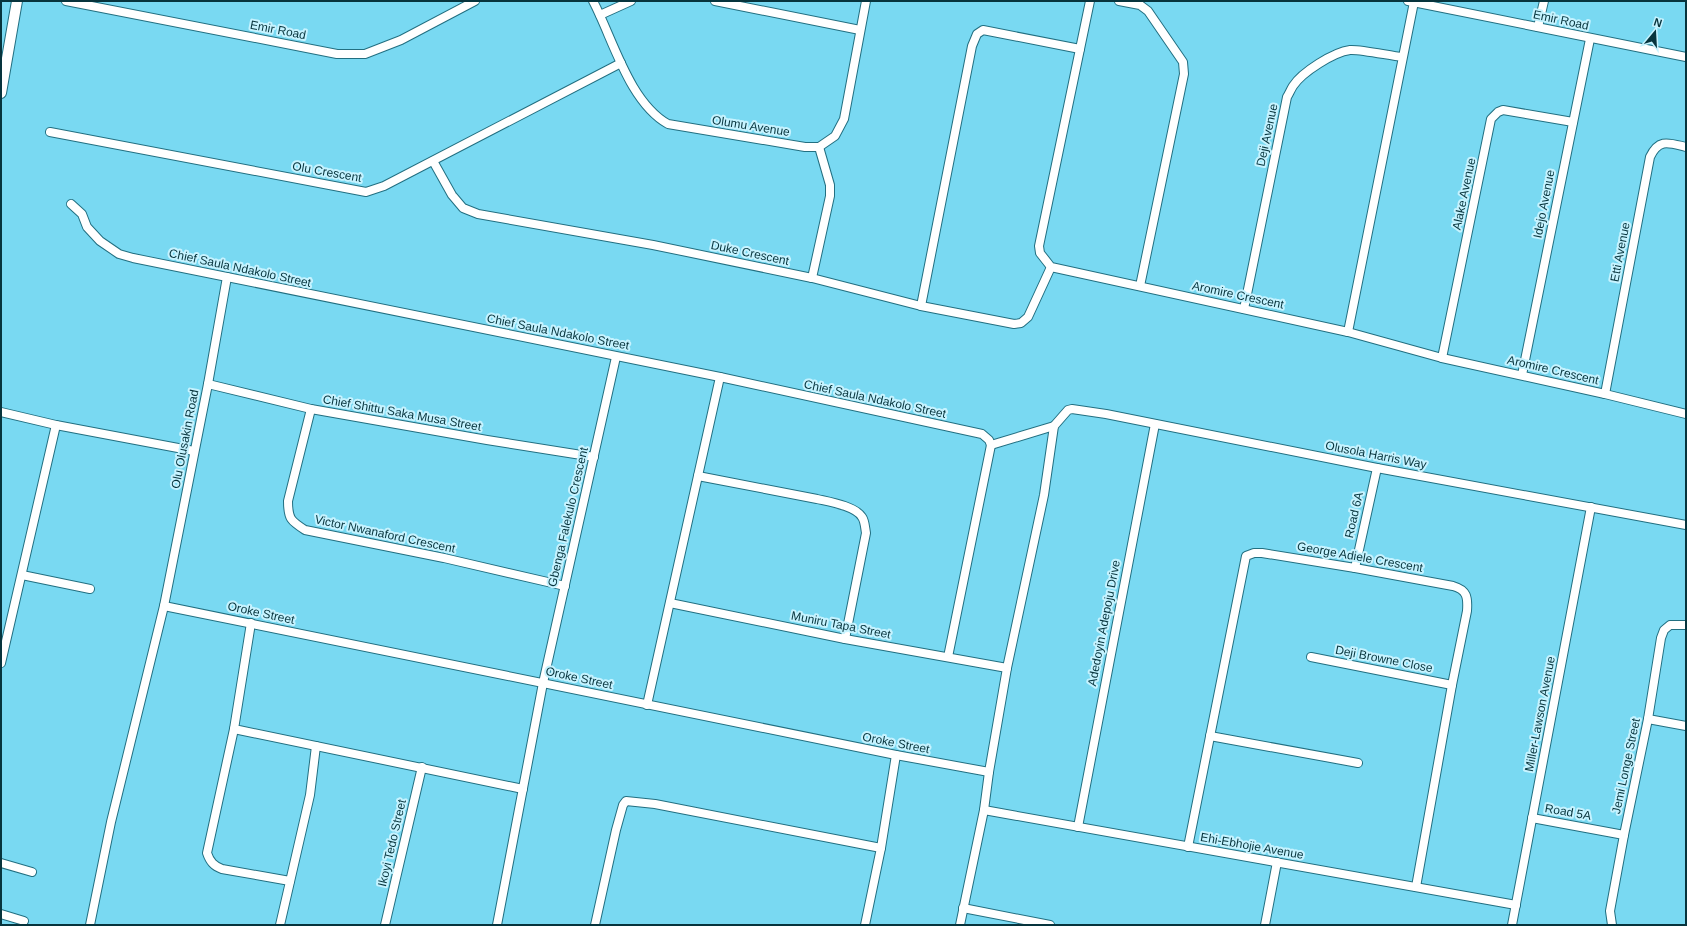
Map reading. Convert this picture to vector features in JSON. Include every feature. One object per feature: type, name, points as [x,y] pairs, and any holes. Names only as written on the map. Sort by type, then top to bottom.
[{"type":"main road","points":[[1,93],[17,1]]},
{"type":"street","name":"Emir Road","points":[[66,1],[337,54],[365,54],[401,40],[475,1]]},
{"type":"street","name":"Olumu Avenue","points":[[593,1],[621,63],[643,102],[656,117],[668,124],[805,147],[819,147]]},
{"type":"street","points":[[600,15],[631,1]]},
{"type":"street","points":[[715,1],[860,30]]},
{"type":"street","points":[[812,278],[830,196],[830,185],[819,147],[835,136],[844,119],[866,1]]},
{"type":"street","points":[[1051,267],[1040,253],[1039,246],[1090,1]]},
{"type":"street","points":[[1119,1],[1140,5],[1148,11],[1183,62],[1184,74],[1140,286]]},
{"type":"street","points":[[1538,27],[1544,1]]},
{"type":"street","name":"Emir Road","points":[[1411,2],[1686,57]]},
{"type":"street","points":[[1348,332],[1402,58],[1411,2]]},
{"type":"street","points":[[921,306],[972,46],[977,34],[983,30],[1080,49]]},
{"type":"street","name":"Idejo Avenue","points":[[1522,375],[1590,39]]},
{"type":"street","name":"Deji Avenue","points":[[1244,309],[1288,97],[1293,86],[1302,76],[1318,65],[1333,56],[1350,50],[1402,58]]},
{"type":"street","name":"Olu Crescent","points":[[50,132],[366,192],[384,186],[621,63]]},
{"type":"street","name":"Alake Avenue","points":[[1442,358],[1491,119],[1498,112],[1503,110],[1573,122]]},
{"type":"street","name":"Etti Avenue","points":[[1605,394],[1650,157],[1654,148],[1665,143],[1686,147]]},
{"type":"street","name":"Duke Crescent","points":[[433,161],[452,194],[463,208],[478,214],[653,245],[812,278],[921,306],[1014,324],[1021,323],[1028,317],[1034,307],[1051,267]]},
{"type":"street","name":"Chief Saula Ndakolo Street","points":[[71,204],[82,214],[87,227],[100,241],[119,254],[720,377],[982,434],[989,440],[991,445]]},
{"type":"street","name":"Aromire Crescent","points":[[1051,267],[1348,332],[1442,358],[1605,394],[1686,414]]},
{"type":"street","name":"Olu Olusakin Road","points":[[90,925],[112,815],[164,606],[208,384],[227,277]]},
{"type":"street","name":"Gbenga Falekulo Crescent","points":[[496,925],[543,683],[616,356]]},
{"type":"street","points":[[647,704],[720,377]]},
{"type":"street","name":"Chief Shittu Saka Musa Street","points":[[208,384],[311,409],[594,457]]},
{"type":"street","name":"Victor Nwanaford Crescent","points":[[311,409],[288,501],[288,513],[293,523],[306,530],[444,558],[565,586]]},
{"type":"street","name":"Olusola Harris Way","points":[[1054,426],[1068,410],[1076,409],[1377,468],[1686,525]]},
{"type":"street","points":[[1,412],[56,426],[194,451]]},
{"type":"street","name":"Adedoyin Adepoju Drive","points":[[1078,827],[1155,424]]},
{"type":"street","points":[[1,663],[56,426]]},
{"type":"street","points":[[948,657],[991,445],[1054,426],[1044,495],[1007,668],[984,810],[960,925]]},
{"type":"street","name":"Road 6A","points":[[1355,568],[1377,468]]},
{"type":"street","points":[[698,476],[817,499],[835,503],[857,511],[863,518],[866,533],[845,639]]},
{"type":"street","name":"Miller-Lawson Avenue","points":[[1512,925],[1591,507]]},
{"type":"street","name":"George Adiele Crescent","points":[[1188,846],[1246,556],[1254,553],[1262,553],[1355,568],[1453,586],[1464,590],[1468,598],[1467,611],[1452,685],[1416,887]]},
{"type":"street","points":[[22,575],[90,589]]},
{"type":"street","name":"Muniru Tapa Street","points":[[670,603],[845,639],[1007,668]]},
{"type":"street","name":"Oroke Street","points":[[164,606],[896,755],[989,772]]},
{"type":"street","points":[[251,623],[234,729],[207,853],[209,859],[216,866],[222,869],[290,881]]},
{"type":"street","name":"Jemi Longe Street","points":[[1612,925],[1610,911],[1648,719],[1661,638],[1666,626],[1670,624],[1683,625]]},
{"type":"street","name":"Deji Browne Close","points":[[1311,657],[1452,685]]},
{"type":"street","points":[[1648,719],[1686,726]]},
{"type":"street","points":[[234,729],[523,789]]},
{"type":"street","points":[[1210,736],[1358,763]]},
{"type":"street","points":[[280,925],[310,795],[316,746]]},
{"type":"street","points":[[865,925],[881,848],[896,755]]},
{"type":"street","name":"Ikoyi Tedo Street","points":[[385,925],[422,767]]},
{"type":"street","points":[[595,925],[616,830],[623,805],[626,801],[655,804],[881,848]]},
{"type":"street","name":"Ehi-Ebhojie Avenue","points":[[984,810],[1516,905]]},
{"type":"street","name":"Road 5A","points":[[1532,818],[1624,835]]},
{"type":"street","points":[[1265,925],[1277,862]]},
{"type":"street","points":[[1,863],[32,872]]},
{"type":"street","points":[[963,908],[1050,925]]},
{"type":"street","points":[[1,914],[24,921]]}]
